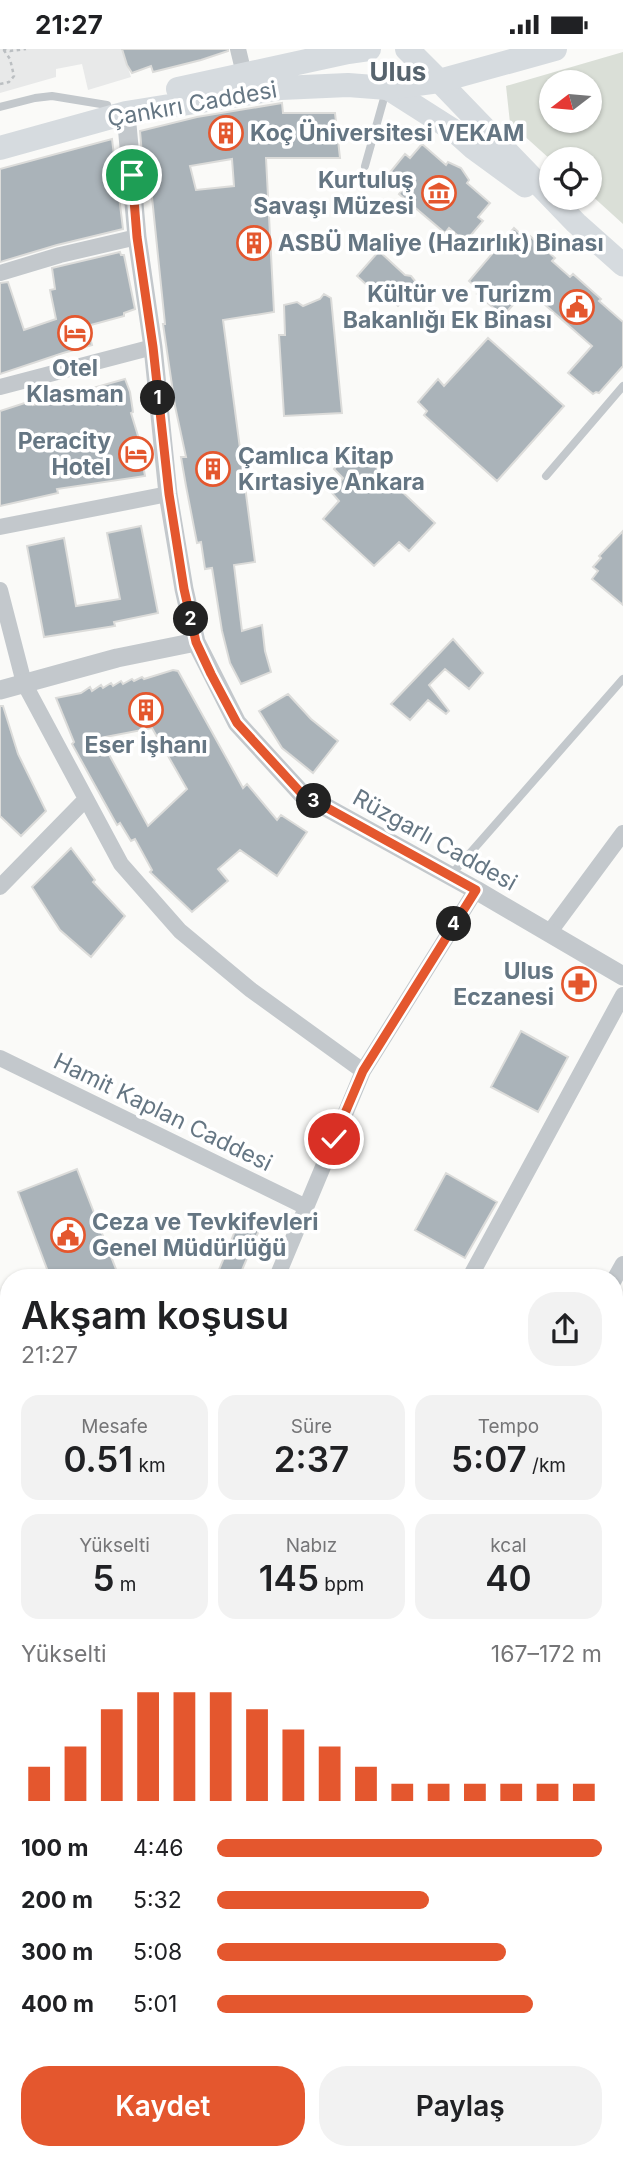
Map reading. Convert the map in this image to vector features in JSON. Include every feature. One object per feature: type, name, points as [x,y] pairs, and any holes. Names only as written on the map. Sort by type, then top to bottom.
[{"type":"main road","points":[[407,49],[576,223],[623,265]]},
{"type":"main road","name":"Çankırı Caddesi","points":[[0,131],[117,109],[299,86],[348,85],[387,88],[439,81],[555,49]]},
{"type":"main road","name":"Çankırı Caddesi","points":[[0,148],[117,109],[244,75],[355,50]]},
{"type":"main road","points":[[355,50],[368,75],[453,130],[473,148],[576,223]]},
{"type":"street","points":[[238,49],[244,75]]},
{"type":"street","name":"Rüzgarlı Caddesi","points":[[117,109],[153,347],[169,494],[184,589],[196,642],[237,723],[302,794],[476,890],[623,976]]},
{"type":"street","points":[[0,273],[60,255],[137,237]]},
{"type":"street","points":[[0,387],[153,347]]},
{"type":"street","points":[[0,527],[169,494]]},
{"type":"street","points":[[0,590],[24,683],[121,864],[180,931],[251,990],[363,1071]]},
{"type":"street","points":[[0,690],[117,658],[196,642]]},
{"type":"street","points":[[0,887],[86,800]]},
{"type":"street","points":[[548,933],[623,833]]},
{"type":"street","points":[[280,1269],[363,1071],[476,890]]},
{"type":"street","points":[[475,1269],[623,995]]},
{"type":"street","name":"Hamit Kaplan Caddesi","points":[[0,1058],[306,1207]]},
{"type":"lane","points":[[365,166],[387,88]]},
{"type":"lane","points":[[0,107],[52,96],[117,109]]},
{"type":"lane","points":[[546,476],[623,386]]},
{"type":"lane","points":[[450,876],[623,679]]},
{"type":"path","points":[[2,50],[26,49]]},
{"type":"path","points":[[0,85],[9,82],[14,76],[10,59],[2,50]]},
{"type":"shaded area","points":[[0,49],[122,49],[131,77],[88,90],[82,64],[56,69],[56,77],[0,93]]},
{"type":"shaded area","points":[[623,52],[623,224],[602,205],[602,147],[539,147],[539,149],[510,123],[506,86],[539,76],[539,133],[602,133],[602,70],[561,70]]},
{"type":"building","points":[[122,49],[228,51],[153,72],[151,66],[132,73]]},
{"type":"building","points":[[282,103],[283,113],[335,113],[340,158],[266,158],[274,312],[223,320],[255,562],[234,565],[242,631],[262,625],[271,672],[241,684],[230,663],[212,568],[205,569],[201,542],[197,543],[186,486],[181,457],[186,457],[175,406],[163,324],[150,178],[144,178],[140,131],[197,117]],"holes":[[[232,159],[234,186],[196,190],[190,166]]]},
{"type":"building","points":[[112,139],[123,229],[0,262],[0,169]]},
{"type":"building","name":"Kurtuluş Savaşı Müzesi","points":[[422,144],[446,165],[448,162],[461,168],[469,180],[467,183],[490,203],[478,217],[483,221],[465,242],[449,228],[445,233],[399,194],[403,189],[388,175],[405,154],[410,158]]},
{"type":"building","name":"Kültür ve Turizm Bakanlığı Ek Binası","points":[[514,228],[526,239],[530,236],[555,258],[552,261],[570,277],[573,274],[623,322],[623,366],[599,393],[593,394],[568,373],[592,346],[527,289],[503,316],[477,294],[480,291],[469,281]]},
{"type":"building","points":[[379,251],[405,275],[411,276],[420,287],[398,306],[374,284],[369,287],[357,276]]},
{"type":"building","points":[[120,252],[124,255],[135,309],[124,313],[124,316],[87,326],[92,345],[0,374],[0,283],[8,282],[24,330],[56,319],[50,290],[55,289],[52,268]]},
{"type":"building","points":[[324,294],[331,298],[342,413],[284,416],[279,335],[285,335],[284,305],[297,302],[303,306],[320,299]]},
{"type":"building","points":[[488,338],[564,406],[497,481],[424,415],[427,411],[418,402],[438,379],[444,386]]},
{"type":"building","points":[[125,379],[130,392],[131,413],[145,476],[57,489],[58,493],[0,506],[0,411],[31,401],[33,405]]},
{"type":"building","points":[[354,446],[435,523],[409,551],[399,542],[374,566],[323,519],[339,501],[332,493],[343,478],[334,469]]},
{"type":"building","points":[[141,526],[158,613],[114,622],[115,626],[44,637],[27,546],[64,538],[76,606],[120,599],[107,533]]},
{"type":"building","points":[[623,531],[623,605],[592,579],[598,571],[593,567],[601,558],[599,556]]},
{"type":"building","points":[[453,639],[483,673],[469,689],[445,669],[429,685],[449,711],[446,714],[428,700],[410,720],[391,704]]},
{"type":"building","points":[[173,670],[178,671],[243,788],[247,784],[277,820],[281,815],[307,832],[277,876],[240,850],[218,869],[228,881],[192,912],[150,872],[152,870],[135,839],[131,841],[120,823],[117,825],[72,744],[74,742],[56,698],[81,693],[90,687],[92,691],[101,685],[103,688],[111,683],[113,686],[121,681],[123,684],[132,679],[144,679]],"holes":[[[152,728],[187,789],[148,826],[100,738]]]},
{"type":"building","points":[[288,694],[311,719],[338,741],[313,773],[282,748],[259,711]]},
{"type":"building","points":[[0,706],[3,706],[18,754],[46,811],[21,836],[0,816]]},
{"type":"building","points":[[71,848],[95,880],[93,882],[125,916],[91,957],[60,930],[32,887]]},
{"type":"building","points":[[521,1031],[568,1057],[538,1112],[491,1087]]},
{"type":"building","name":"Ceza ve Tevkifevleri Genel Müdürlüğü","points":[[77,1169],[116,1269],[47,1269],[18,1192]]},
{"type":"building","points":[[446,1173],[497,1202],[465,1258],[415,1230]]},
{"type":"building","points":[[240,1219],[260,1228],[242,1269],[219,1269]]},
{"type":"place","name":"Koç Üniversitesi VEKAM","points":[[226,133]]},
{"type":"place","name":"Kurtuluş Savaşı Müzesi","points":[[439,193]]},
{"type":"place","name":"ASBÜ Maliye (Hazırlık) Binası","points":[[254,243]]},
{"type":"place","name":"Kültür ve Turizm Bakanlığı Ek Binası","points":[[577,307]]},
{"type":"place","name":"Otel Klasman","points":[[75,333]]},
{"type":"place","name":"Peracity Hotel","points":[[136,454]]},
{"type":"place","name":"Çamlıca Kitap Kırtasiye Ankara","points":[[213,469]]},
{"type":"place","name":"Eser İşhanı","points":[[146,710]]},
{"type":"place","name":"Ulus Eczanesi","points":[[579,984]]},
{"type":"place","name":"Ceza ve Tevkifevleri Genel Müdürlüğü","points":[[68,1235]]},
{"type":"district","name":"Ulus","points":[[398,71]]},
{"type":"route","points":[[132,175],[137,237],[153,347],[169,494],[184,589],[196,642],[211,674],[237,723],[302,794],[476,890],[363,1071],[334,1139]]}]
